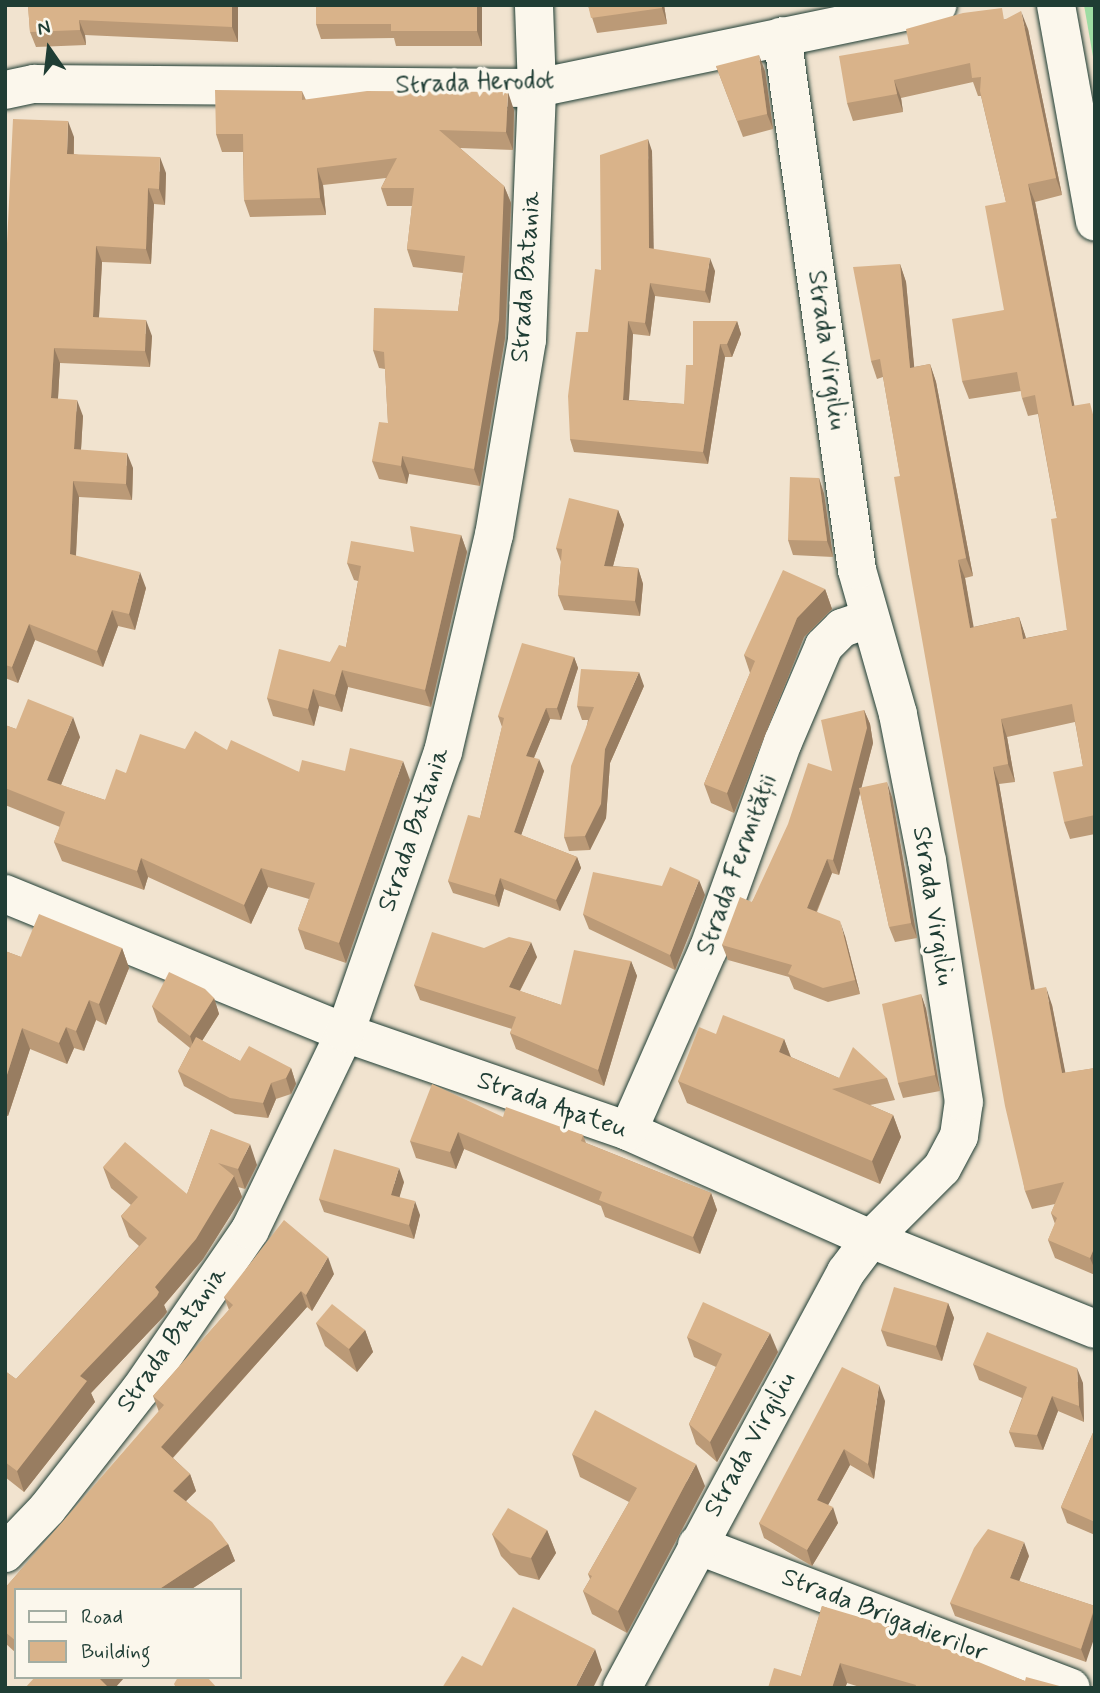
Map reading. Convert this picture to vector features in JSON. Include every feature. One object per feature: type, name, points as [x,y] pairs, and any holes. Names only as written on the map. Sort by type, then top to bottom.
[{"type":"street","name":"Strada Batania","points":[[5,1553],[47,1509],[139,1391],[250,1230],[345,1033],[443,752],[494,535],[527,340],[537,88],[534,5]]},
{"type":"street","name":"Strada Herodot","points":[[5,90],[34,84],[537,88],[938,5]]},
{"type":"street","points":[[1056,5],[1095,222]]},
{"type":"street","name":"Strada Virgiliu","points":[[622,1688],[846,1272],[871,1240],[942,1168],[960,1136],[964,1102],[900,728],[868,618],[782,36]]},
{"type":"street","name":"Strada Fermității","points":[[628,1131],[708,950],[783,742],[824,646],[842,628],[868,618]]},
{"type":"street","name":"Strada Apateu","points":[[5,894],[345,1033],[628,1131],[871,1240],[1095,1329]]},
{"type":"street","name":"Strada Brigadierilor","points":[[697,1545],[1071,1688]]},
{"type":"green space","points":[[1084,5],[1095,5],[1095,68]]},
{"type":"building","points":[[28,5],[232,5],[232,27],[79,20],[80,30],[30,32]]},
{"type":"building","points":[[316,5],[477,5],[477,31],[391,31],[391,24],[316,24]]},
{"type":"building","points":[[588,5],[661,5],[662,8],[591,18]]},
{"type":"building","points":[[1002,8],[1004,20],[1021,11],[1056,178],[1028,184],[1072,406],[1090,403],[1095,422],[1095,815],[1064,822],[1053,772],[1083,766],[1072,704],[1001,719],[1008,764],[993,767],[1031,990],[1046,987],[1062,1073],[1095,1068],[1095,1246],[1090,1258],[1048,1240],[1057,1218],[1051,1213],[1064,1182],[1025,1191],[1005,1106],[912,583],[894,477],[900,476],[880,359],[871,361],[853,267],[900,264],[910,368],[930,364],[966,558],[958,560],[970,628],[1019,617],[1023,639],[1067,630],[1051,519],[1057,518],[1035,395],[1022,398],[1017,372],[962,381],[952,319],[1004,310],[985,206],[1006,202],[980,91],[981,77],[972,78],[970,63],[894,80],[897,94],[847,103],[839,56],[909,44],[906,29],[963,13]]},
{"type":"building","points":[[759,55],[767,114],[737,121],[716,66]]},
{"type":"building","points":[[215,90],[302,91],[302,100],[367,91],[508,92],[506,132],[439,130],[504,186],[499,320],[474,469],[402,456],[401,466],[372,461],[379,422],[388,423],[384,352],[373,350],[374,308],[458,311],[465,256],[407,249],[414,188],[381,188],[397,158],[317,168],[320,198],[244,200],[243,134],[216,134]]},
{"type":"building","points":[[13,119],[68,121],[67,154],[160,157],[159,189],[148,188],[146,249],[96,246],[93,317],[146,320],[145,351],[54,348],[51,398],[77,400],[74,449],[127,453],[126,484],[73,481],[70,554],[140,572],[129,614],[112,610],[97,651],[29,624],[12,667],[5,665],[5,285]]},
{"type":"building","points":[[648,139],[649,248],[710,258],[705,291],[650,283],[645,323],[628,321],[623,400],[684,404],[686,365],[693,365],[693,321],[737,321],[727,344],[720,344],[703,452],[570,439],[568,396],[576,332],[588,332],[595,269],[601,270],[600,155]]},
{"type":"building","points":[[790,477],[819,478],[827,541],[788,540]]},
{"type":"building","points":[[569,498],[618,510],[604,566],[638,568],[635,601],[558,595],[562,549],[556,548]]},
{"type":"building","points":[[410,526],[461,535],[425,690],[342,670],[335,695],[313,689],[308,709],[267,698],[279,649],[330,662],[339,645],[346,647],[361,566],[347,563],[351,541],[414,552]]},
{"type":"building","points":[[783,570],[825,589],[797,618],[727,793],[704,784],[755,661],[744,655]]},
{"type":"building","points":[[522,643],[574,657],[557,708],[546,708],[526,756],[539,759],[514,832],[577,857],[556,900],[500,878],[495,895],[448,881],[468,815],[480,818],[504,718],[498,716]]},
{"type":"building","points":[[581,669],[639,672],[605,749],[601,804],[585,836],[564,837],[571,766],[594,707],[577,706]]},
{"type":"building","points":[[28,699],[73,717],[47,780],[105,800],[116,769],[126,773],[140,734],[185,749],[195,731],[227,750],[231,740],[299,772],[302,760],[345,771],[350,748],[403,761],[339,943],[298,929],[315,883],[261,868],[244,905],[141,858],[137,871],[54,842],[65,812],[5,788],[5,725],[16,729]]},
{"type":"building","points":[[864,710],[867,728],[833,860],[827,859],[807,908],[840,921],[855,980],[823,988],[788,974],[792,965],[722,945],[740,897],[752,902],[788,824],[808,763],[832,771],[821,720]]},
{"type":"building","points":[[887,782],[911,923],[889,927],[859,788]]},
{"type":"building","points":[[670,867],[699,880],[670,955],[583,914],[593,872],[662,886]]},
{"type":"building","points":[[39,914],[122,948],[99,1004],[89,1000],[76,1031],[66,1027],[59,1043],[22,1028],[5,1081],[5,951],[21,957]]},
{"type":"building","points":[[432,932],[484,948],[509,937],[531,942],[509,987],[561,1005],[574,950],[631,961],[598,1070],[510,1033],[516,1017],[414,985]]},
{"type":"building","points":[[169,972],[205,989],[214,998],[190,1036],[152,1006]]},
{"type":"building","points":[[921,994],[935,1075],[898,1083],[882,1004]]},
{"type":"building","points":[[723,1015],[784,1039],[779,1052],[839,1078],[853,1047],[887,1078],[832,1089],[893,1115],[872,1161],[678,1081],[699,1027],[716,1034]]},
{"type":"building","points":[[196,1037],[240,1061],[249,1046],[291,1068],[286,1078],[271,1083],[263,1103],[230,1098],[178,1071]]},
{"type":"building","points":[[432,1084],[503,1117],[506,1107],[583,1135],[581,1141],[711,1193],[693,1237],[599,1200],[602,1192],[458,1132],[450,1152],[410,1141]]},
{"type":"building","points":[[211,1129],[250,1144],[238,1169],[218,1163],[234,1176],[196,1239],[155,1287],[159,1292],[157,1296],[80,1376],[87,1381],[17,1471],[5,1462],[5,1371],[16,1379],[147,1238],[121,1216],[138,1197],[103,1167],[125,1142],[187,1194]]},
{"type":"building","points":[[334,1149],[399,1168],[391,1195],[415,1201],[409,1225],[319,1199]]},
{"type":"building","points":[[284,1220],[328,1257],[306,1295],[301,1291],[161,1447],[190,1474],[173,1491],[212,1522],[228,1544],[161,1588],[14,1588],[14,1639],[5,1632],[5,1588],[164,1405],[153,1396],[233,1305],[224,1297]]},
{"type":"building","points":[[894,1287],[948,1303],[936,1346],[881,1330]]},
{"type":"building","points":[[703,1302],[770,1333],[710,1442],[689,1424],[722,1354],[687,1337]]},
{"type":"building","points":[[332,1304],[365,1330],[349,1349],[316,1323]]},
{"type":"building","points":[[987,1332],[1077,1368],[1079,1406],[1052,1396],[1037,1435],[1009,1432],[1027,1387],[973,1364]]},
{"type":"building","points":[[842,1367],[879,1385],[868,1464],[844,1449],[817,1500],[833,1507],[807,1550],[759,1523]]},
{"type":"building","points":[[595,1410],[696,1464],[618,1611],[583,1591],[592,1576],[588,1574],[637,1488],[572,1454]]},
{"type":"building","points":[[1095,1428],[1095,1522],[1061,1507]]},
{"type":"building","points":[[508,1508],[547,1530],[531,1558],[511,1553],[492,1534]]},
{"type":"building","points":[[988,1529],[1024,1542],[1010,1578],[1095,1606],[1081,1649],[950,1603],[974,1548]]},
{"type":"building","points":[[822,1606],[893,1627],[1025,1681],[1026,1677],[1067,1688],[915,1688],[916,1685],[840,1663],[832,1688],[768,1688],[774,1668],[801,1676]]},
{"type":"building","points":[[513,1607],[595,1649],[575,1688],[442,1688],[462,1656],[482,1666]]},
{"type":"building","points":[[33,1679],[100,1679],[109,1688],[25,1688]]},
{"type":"building","points":[[177,1679],[209,1679],[217,1688],[176,1688],[174,1684]]}]
